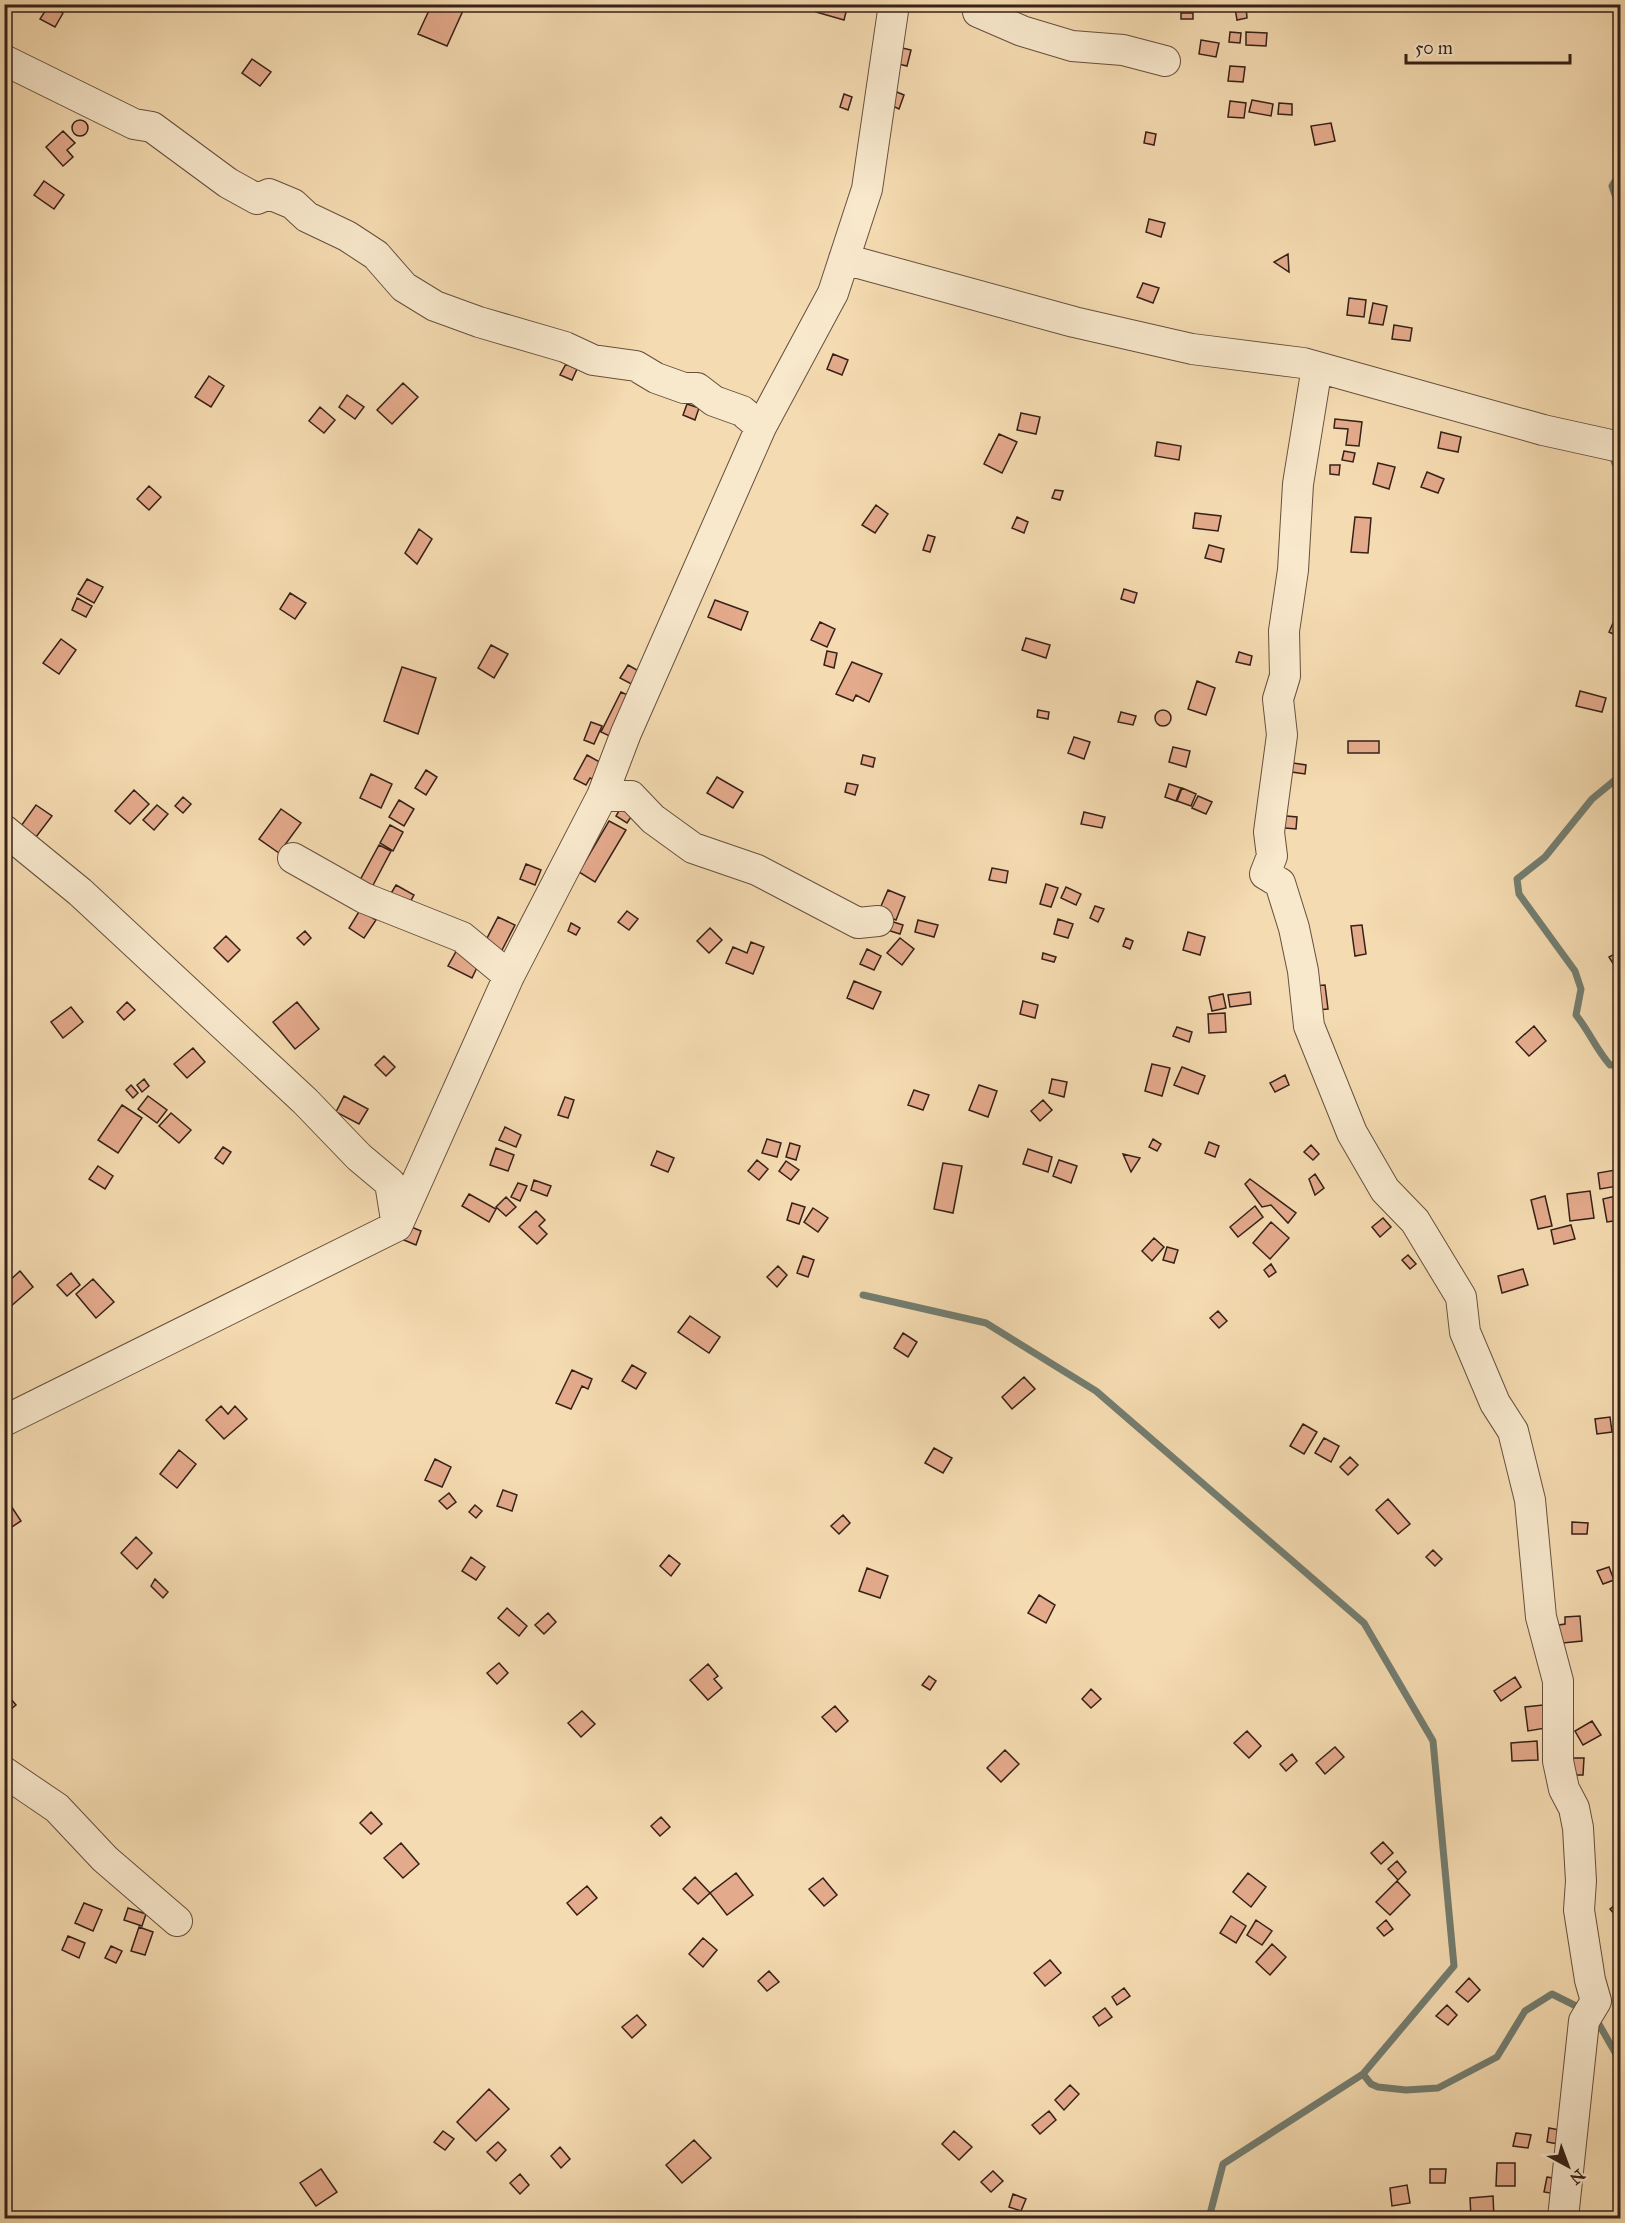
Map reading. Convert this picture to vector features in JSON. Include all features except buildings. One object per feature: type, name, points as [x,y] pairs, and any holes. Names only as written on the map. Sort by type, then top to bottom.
[{"type":"street","points":[[4,1420],[398,1226],[509,976],[602,796],[626,733],[761,427],[833,293],[867,189],[894,4]]},
{"type":"street","points":[[978,12],[1022,31],[1072,46],[1123,50],[1165,61]]},
{"type":"street","points":[[4,60],[134,123],[152,127],[228,183],[257,199],[269,194],[293,204],[307,217],[339,232],[376,255],[404,287],[435,306],[479,322],[565,347],[593,360],[636,366],[656,378],[684,388],[697,388],[714,400],[742,411],[761,427]]},
{"type":"street","points":[[844,259],[1074,322],[1192,349],[1303,363],[1542,430],[1620,447]]},
{"type":"street","points":[[1317,367],[1298,484],[1293,570],[1284,631],[1285,676],[1278,699],[1282,735],[1269,832],[1272,856],[1265,874],[1280,884],[1297,939],[1310,1026],[1352,1133],[1385,1190],[1415,1221],[1461,1297],[1465,1332],[1495,1403],[1513,1431],[1530,1500],[1541,1617],[1558,1680],[1558,1761],[1564,1789],[1574,1808],[1578,1828],[1581,1881],[1579,1910],[1590,1980],[1596,2001],[1584,2021],[1563,2218]]},
{"type":"street","points":[[602,796],[631,796],[653,819],[693,848],[758,870],[858,923],[878,921]]},
{"type":"street","points":[[4,830],[80,892],[305,1101],[359,1157],[390,1183],[398,1226]]},
{"type":"street","points":[[293,858],[364,898],[462,938],[509,976]]},
{"type":"street","points":[[4,1772],[57,1808],[105,1859],[177,1921]]},
{"type":"waterway","points":[[1620,176],[1612,186],[1620,209]]},
{"type":"waterway","points":[[1612,454],[1620,480]]},
{"type":"waterway","points":[[1620,563],[1620,578]]},
{"type":"waterway","points":[[1620,776],[1592,799],[1545,857],[1517,879],[1519,894],[1575,971],[1581,989],[1576,1015],[1610,1065],[1620,1065]]},
{"type":"waterway","points":[[863,1295],[986,1323],[1096,1391],[1364,1623],[1433,1741],[1454,1966],[1363,2074],[1223,2164],[1209,2218]]},
{"type":"waterway","points":[[1363,2074],[1371,2084],[1378,2087],[1406,2090],[1438,2088],[1497,2057],[1525,2011],[1552,1994],[1582,2009]]},
{"type":"waterway","points":[[1596,2019],[1620,2061]]}]
